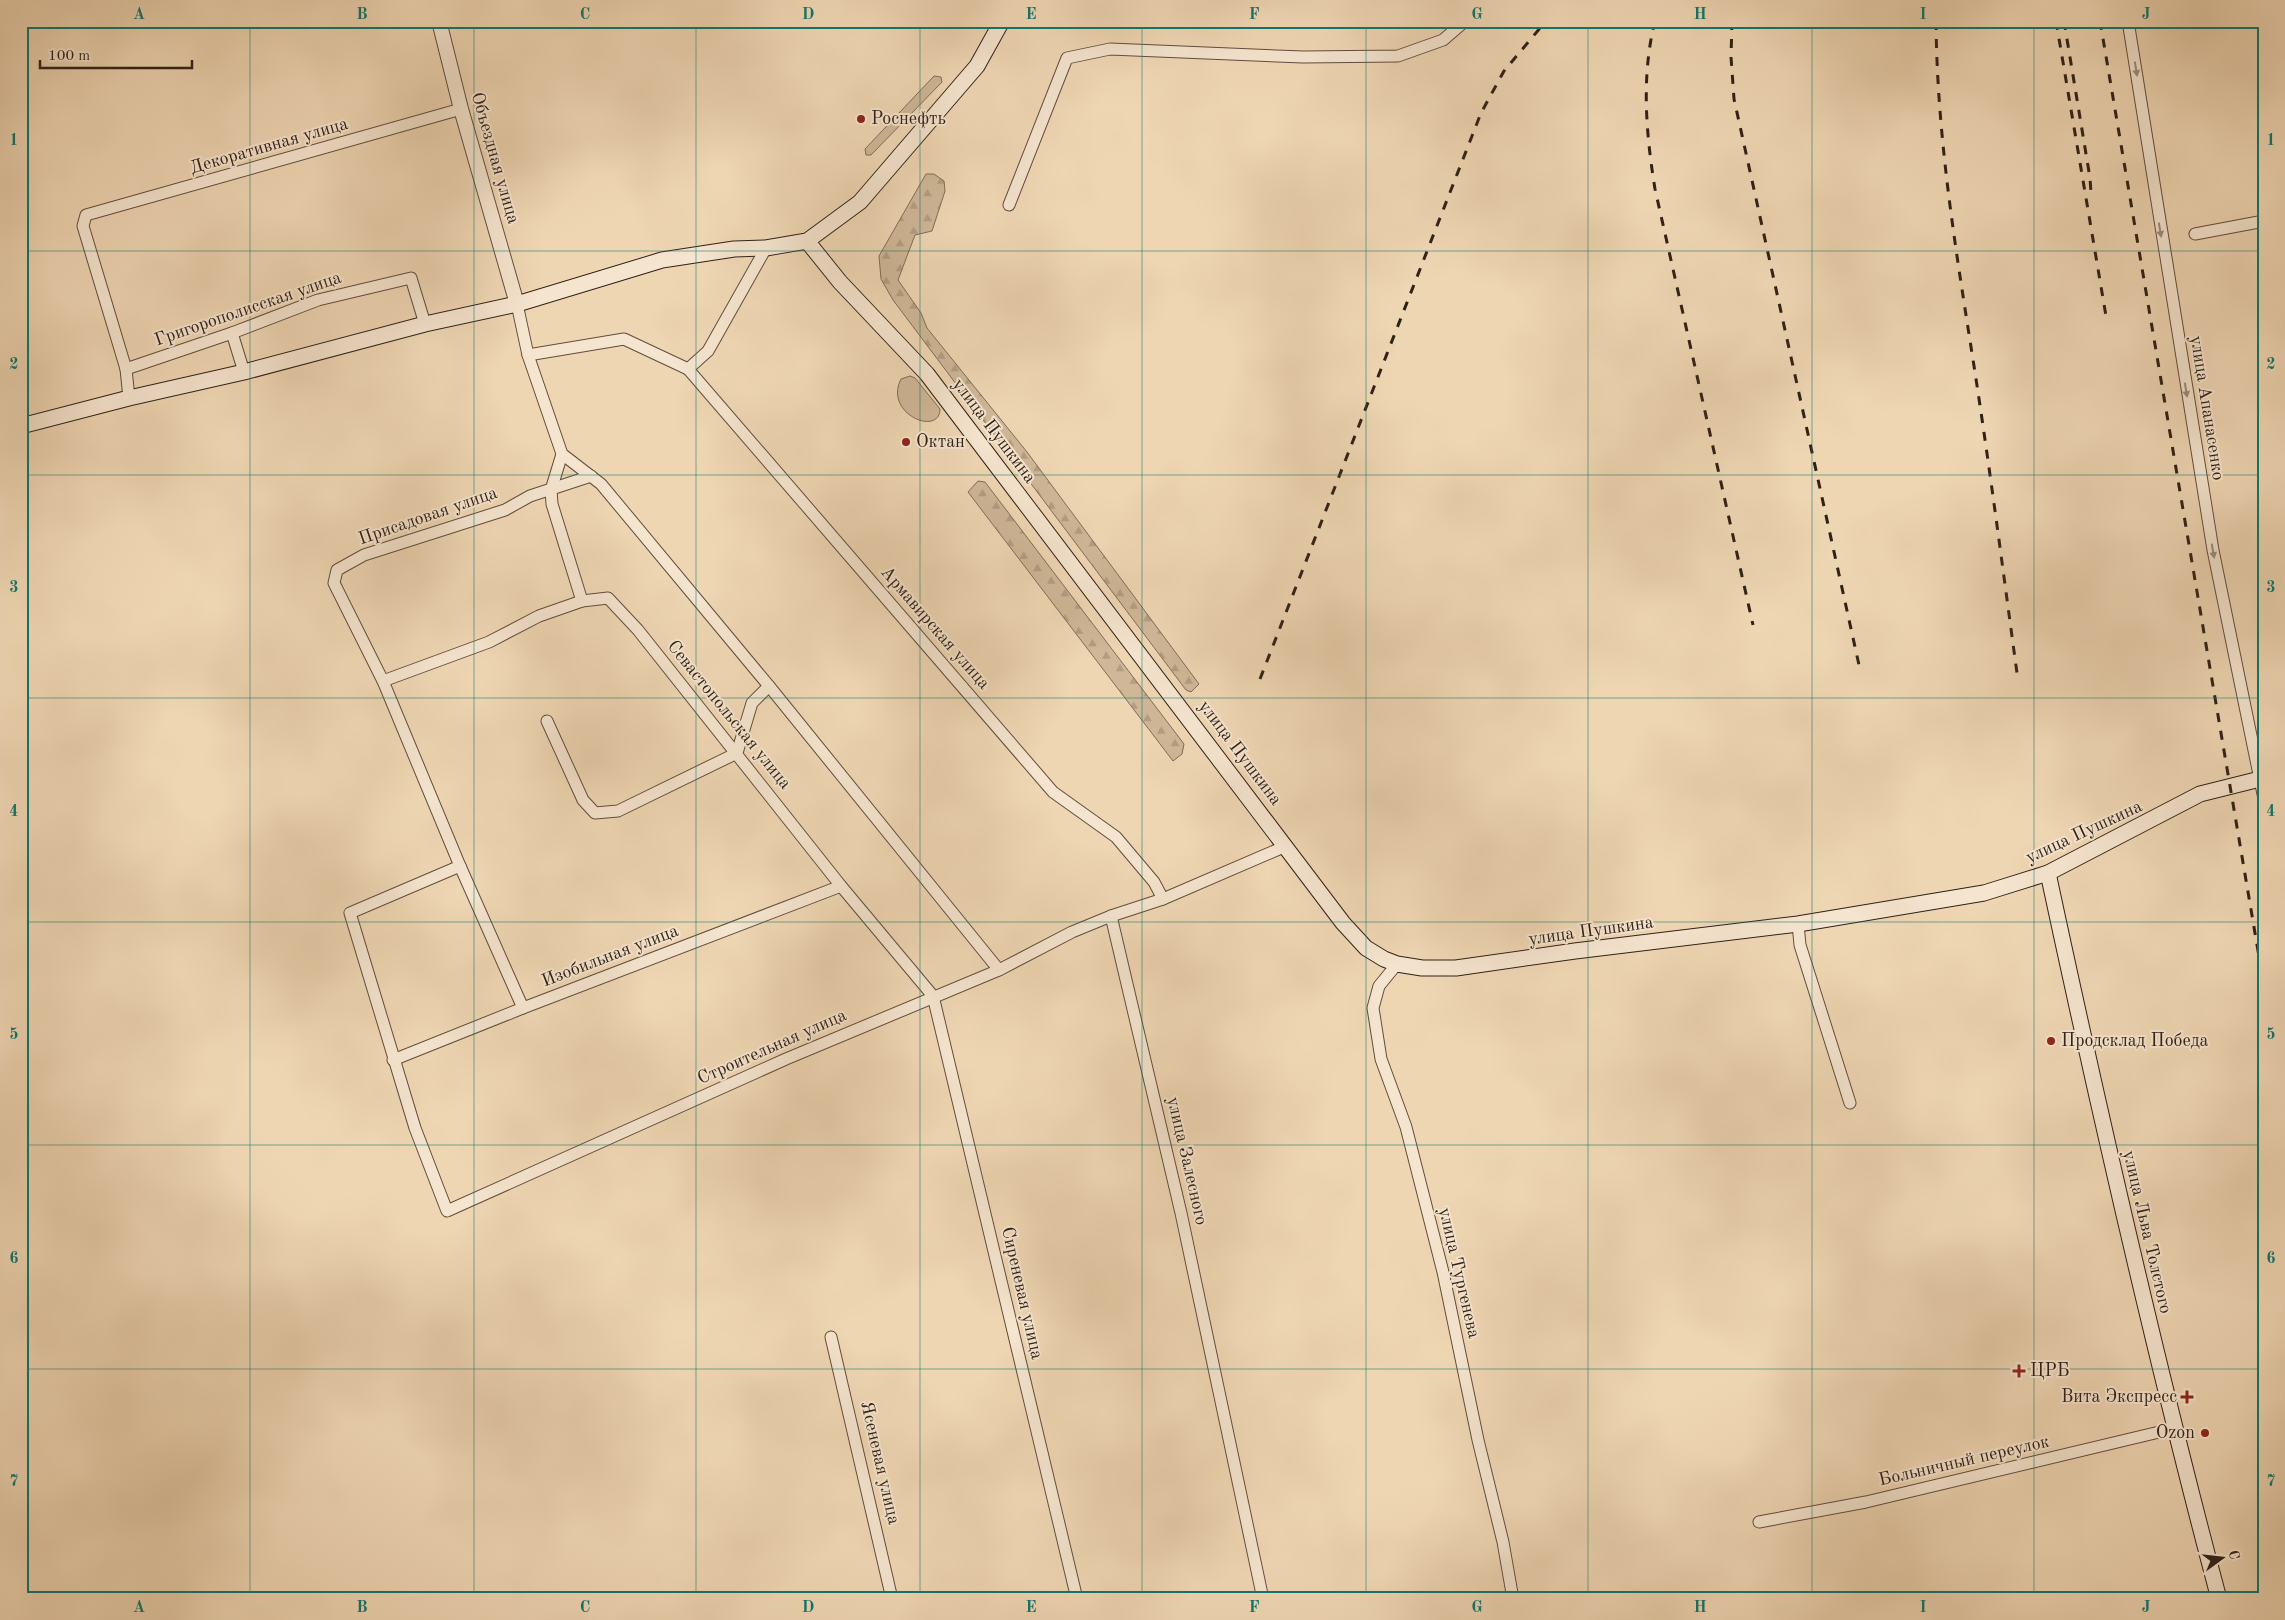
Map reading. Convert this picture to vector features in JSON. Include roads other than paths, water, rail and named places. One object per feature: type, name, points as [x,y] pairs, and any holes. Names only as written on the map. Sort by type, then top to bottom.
[{"type":"main road","points":[[21,426],[129,398],[244,372],[425,324],[517,304],[662,260],[734,249],[766,248],[807,241],[860,202],[977,66],[1002,21]]},
{"type":"main road","name":"улица Пушкина","points":[[807,241],[840,282],[927,374],[1343,923],[1366,948],[1396,964],[1422,968],[1456,968],[1575,951],[1798,924],[1984,893],[2048,873],[2200,794],[2262,778]]},
{"type":"main road","name":"улица Льва Толстого","points":[[2048,873],[2094,1091],[2185,1472],[2219,1599]]},
{"type":"street","name":"Объездная улица","points":[[439,21],[461,109],[517,304]]},
{"type":"street","points":[[1009,205],[1067,58],[1110,48],[1303,57],[1398,56],[1443,40],[1465,21]]},
{"type":"street","name":"улица Апанасенко","points":[[2128,21],[2213,550],[2250,738],[2262,778],[2264,799]]},
{"type":"street","name":"Декоративная улица","points":[[126,369],[83,226],[86,215],[461,109]]},
{"type":"street","points":[[2196,234],[2264,220]]},
{"type":"street","points":[[688,369],[708,351],[766,248]]},
{"type":"street","name":"Григорополисская улица","points":[[126,369],[318,300],[411,278],[425,324]]},
{"type":"street","points":[[517,304],[528,355],[562,454],[601,484],[769,686],[999,970]]},
{"type":"street","points":[[232,332],[244,372]]},
{"type":"street","name":"Армавирская улица","points":[[528,355],[624,339],[688,369],[1053,792],[1116,837],[1154,882],[1163,899]]},
{"type":"street","points":[[126,369],[129,398]]},
{"type":"street","points":[[383,681],[489,642],[539,616],[582,601],[552,504],[551,490],[562,454]]},
{"type":"street","name":"Присадовая улица","points":[[523,1008],[460,866],[383,681],[334,583],[337,570],[364,555],[505,510],[530,496],[590,476]]},
{"type":"street","name":"Севастопольская улица","points":[[582,601],[608,598],[638,630],[841,886],[933,996]]},
{"type":"street","points":[[547,721],[583,800],[595,813],[618,811],[737,753],[752,703],[769,686]]},
{"type":"street","points":[[1111,916],[1163,899],[1286,846]]},
{"type":"street","points":[[393,1060],[350,913],[460,866]]},
{"type":"street","name":"Изобильная улица","points":[[393,1060],[841,886]]},
{"type":"street","name":"Строительная улица","points":[[393,1060],[447,1211],[786,1059],[999,970],[1072,932],[1111,916]]},
{"type":"street","name":"улица Залесного","points":[[1111,916],[1181,1213],[1263,1599]]},
{"type":"street","points":[[1798,924],[1800,945],[1850,1103]]},
{"type":"street","name":"улица Тургенева","points":[[1396,964],[1379,986],[1373,1008],[1381,1059],[1406,1127],[1443,1272],[1478,1440],[1503,1542],[1512,1599]]},
{"type":"street","name":"Сиреневая улица","points":[[933,996],[1077,1599]]},
{"type":"street","name":"Ясеневая улица","points":[[832,1337],[892,1599]]},
{"type":"street","name":"Больничный переулок","points":[[1759,1522],[1866,1502],[2176,1428]]},
{"type":"railway","points":[[1260,679],[1481,113],[1504,71],[1546,21]]},
{"type":"railway","points":[[1655,21],[1646,84],[1647,126],[1655,189],[1753,625]]},
{"type":"railway","points":[[1732,21],[1731,57],[1734,99],[1859,665]]},
{"type":"railway","points":[[1936,21],[1940,109],[1949,195],[1986,443],[2017,673]]},
{"type":"railway","points":[[2056,21],[2107,322]]},
{"type":"railway","points":[[2064,21],[2091,193]]},
{"type":"railway","points":[[2100,21],[2264,986]]},
{"type":"place","name":"Роснефть","points":[[861,119]]},
{"type":"place","name":"Октан","points":[[906,442]]},
{"type":"place","name":"Продсклад Победа","points":[[2051,1041]]},
{"type":"place","name":"ЦРБ","points":[[2019,1371]]},
{"type":"place","name":"Вита Экспресс","points":[[2187,1397]]},
{"type":"place","name":"Ozon","points":[[2205,1433]]}]
